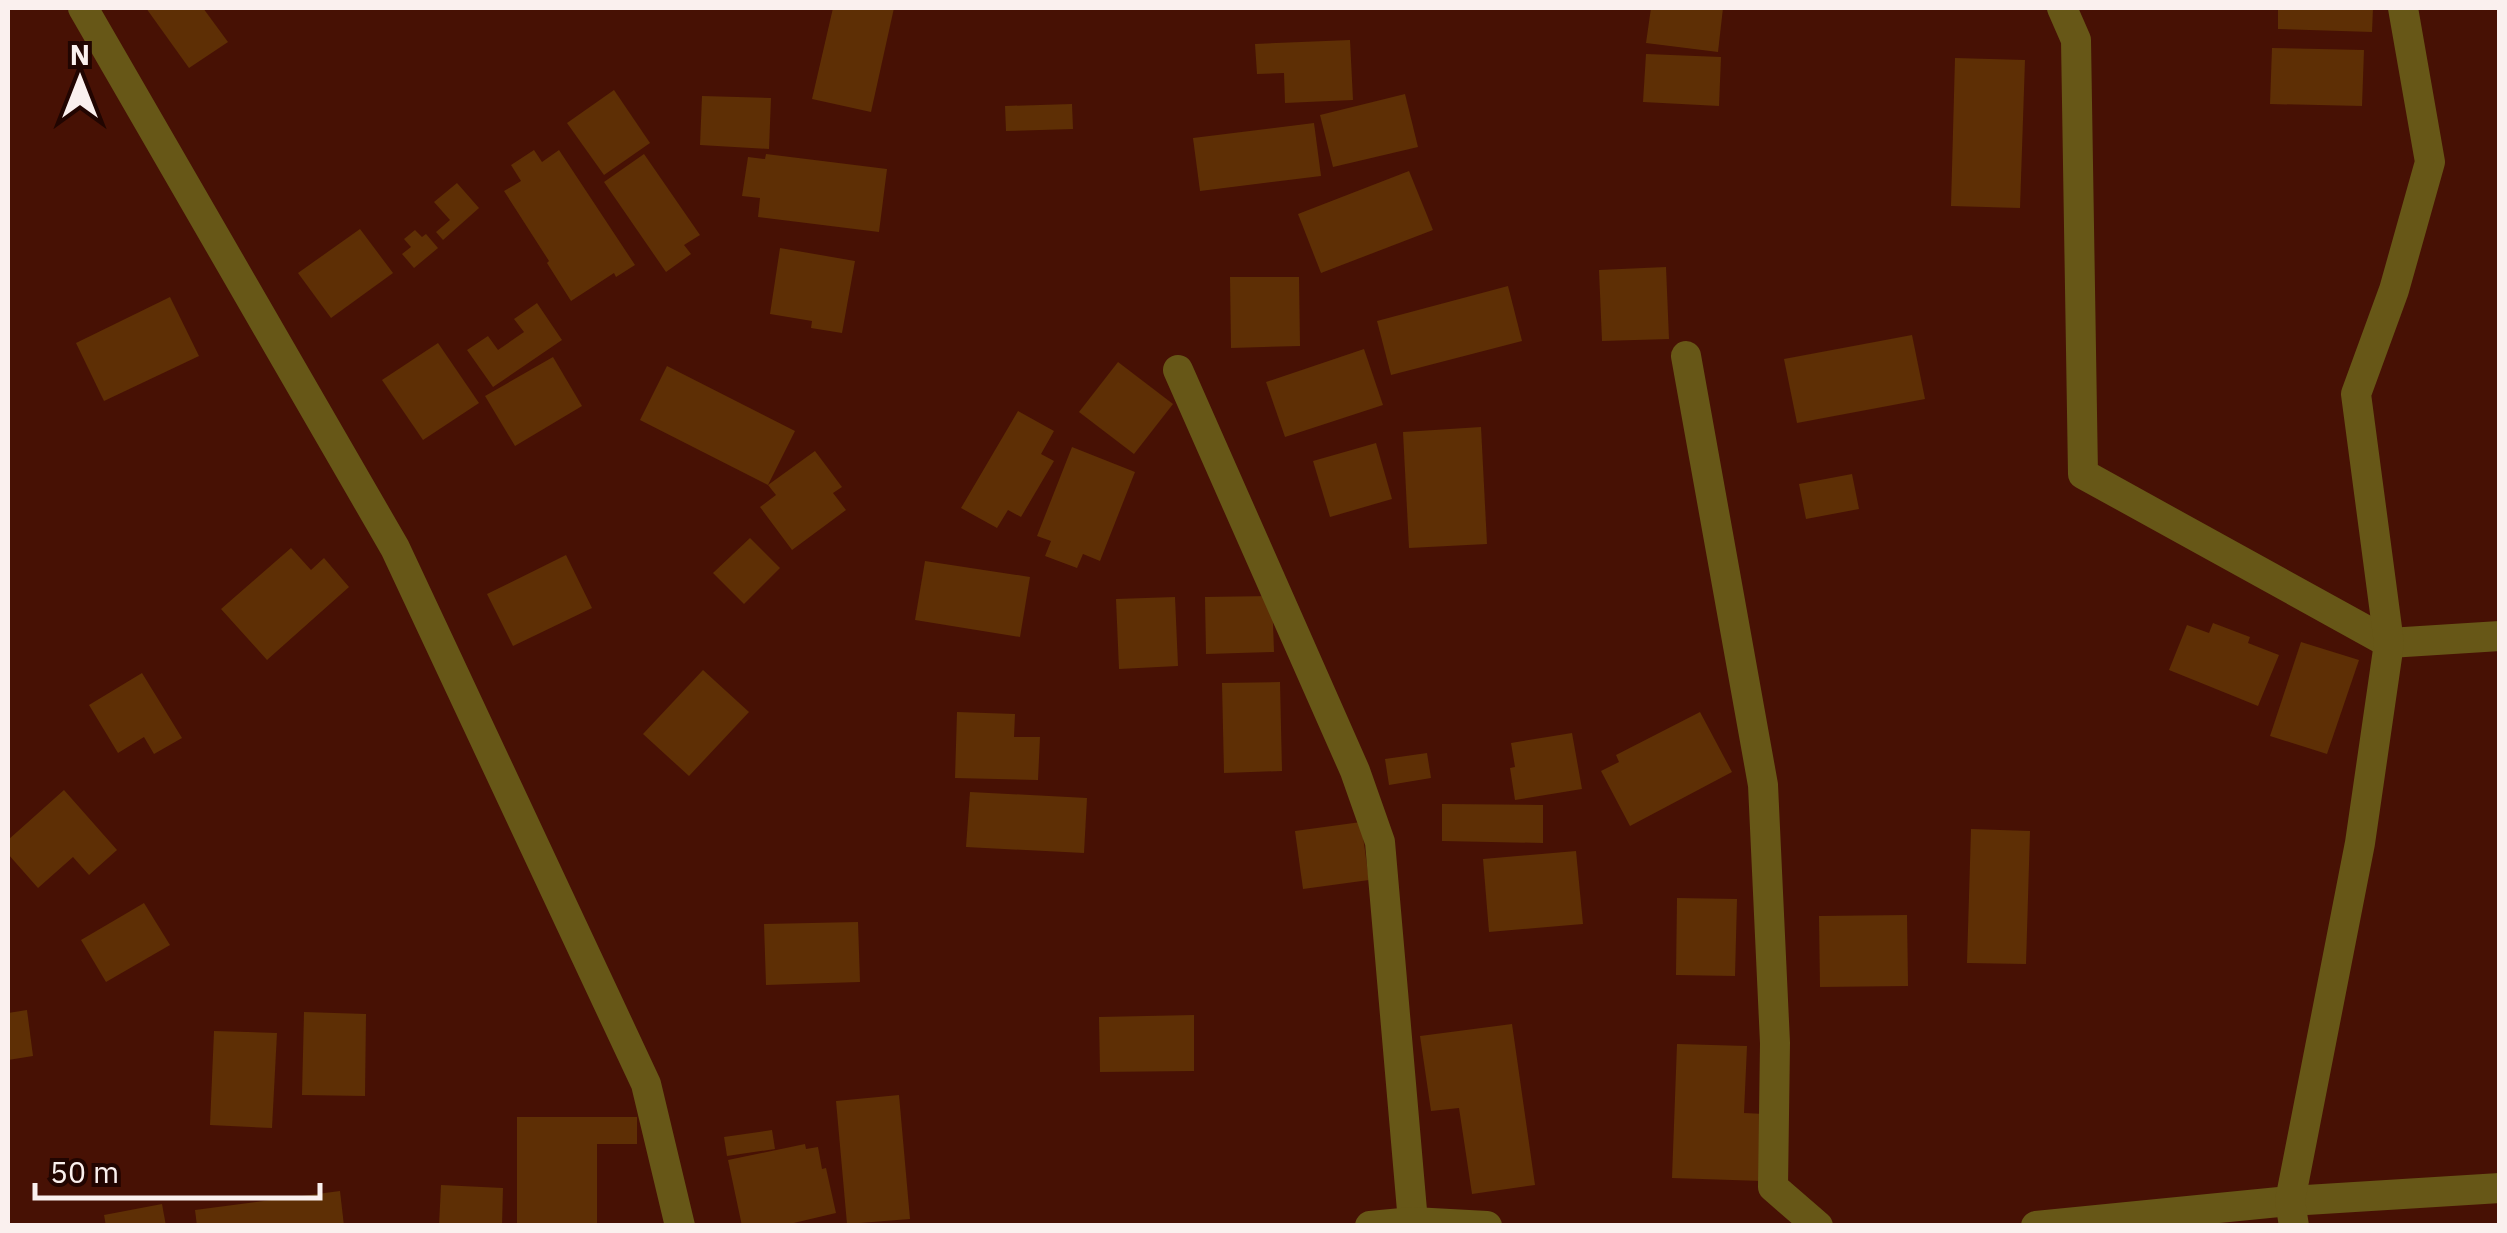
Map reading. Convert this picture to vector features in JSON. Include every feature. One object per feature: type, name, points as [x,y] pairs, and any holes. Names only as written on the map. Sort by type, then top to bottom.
[{"type":"street","points":[[83,8],[395,548],[646,1084],[680,1226]]},
{"type":"street","points":[[2062,8],[2076,40],[2083,474],[2388,644],[2500,636]]},
{"type":"street","points":[[2292,1213],[2360,843],[2388,644],[2356,394],[2394,290],[2430,162],[2402,8]]},
{"type":"street","points":[[1686,356],[1763,785],[1775,1043],[1774,1187],[1818,1226]]},
{"type":"street","points":[[1178,370],[1355,771],[1380,842],[1412,1222]]},
{"type":"street","points":[[2036,1226],[2292,1213],[2500,1188]]},
{"type":"street","points":[[1370,1226],[1412,1222],[1487,1226]]},
{"type":"building","points":[[146,8],[203,8],[228,42],[189,68]]},
{"type":"building","points":[[833,8],[894,8],[871,112],[812,99]]},
{"type":"building","points":[[1651,8],[1723,8],[1718,52],[1646,43]]},
{"type":"building","points":[[2278,8],[2373,8],[2372,32],[2278,29]]},
{"type":"building","points":[[1350,40],[1353,100],[1285,103],[1284,73],[1257,74],[1255,44]]},
{"type":"building","points":[[2272,48],[2364,50],[2362,106],[2270,104]]},
{"type":"building","points":[[1646,54],[1721,57],[1719,106],[1643,102]]},
{"type":"building","points":[[1955,58],[2025,60],[2020,208],[1951,206]]},
{"type":"building","points":[[614,90],[650,143],[604,175],[567,123]]},
{"type":"building","points":[[1405,94],[1418,147],[1333,167],[1320,115]]},
{"type":"building","points":[[702,96],[771,98],[769,149],[700,145]]},
{"type":"building","points":[[1072,104],[1073,129],[1006,131],[1005,106]]},
{"type":"building","points":[[1314,123],[1321,176],[1200,191],[1193,138]]},
{"type":"building","points":[[534,150],[542,162],[559,150],[635,265],[616,277],[614,273],[571,301],[504,191],[521,181],[511,165]]},
{"type":"building","points":[[644,154],[700,235],[684,245],[691,254],[666,272],[604,182]]},
{"type":"building","points":[[766,154],[887,169],[879,232],[758,217],[760,198],[742,196],[748,157],[765,159]]},
{"type":"building","points":[[1409,171],[1433,230],[1321,273],[1298,214]]},
{"type":"building","points":[[457,183],[479,208],[443,240],[436,232],[450,220],[434,202]]},
{"type":"building","points":[[360,229],[393,273],[331,318],[298,273]]},
{"type":"building","points":[[415,230],[422,237],[426,234],[438,248],[414,268],[402,254],[411,247],[404,239]]},
{"type":"building","points":[[780,248],[855,261],[842,333],[811,328],[812,321],[770,314]]},
{"type":"building","points":[[1666,267],[1669,339],[1602,341],[1599,270]]},
{"type":"building","points":[[1230,277],[1299,277],[1300,346],[1231,348]]},
{"type":"building","points":[[1508,286],[1522,341],[1391,375],[1377,321]]},
{"type":"building","points":[[170,297],[199,356],[104,401],[76,343]]},
{"type":"building","points":[[537,303],[562,340],[493,387],[467,350],[488,336],[498,350],[524,332],[514,319]]},
{"type":"building","points":[[1912,335],[1925,399],[1797,423],[1784,359]]},
{"type":"building","points":[[438,343],[479,403],[423,440],[382,380]]},
{"type":"building","points":[[1364,349],[1383,405],[1285,437],[1266,382]]},
{"type":"building","points":[[553,357],[582,406],[515,446],[485,396]]},
{"type":"building","points":[[1118,362],[1173,404],[1134,454],[1079,412]]},
{"type":"building","points":[[667,366],[795,431],[768,485],[640,420]]},
{"type":"building","points":[[1018,411],[1054,431],[1041,454],[1054,461],[1021,517],[1008,510],[997,528],[961,508]]},
{"type":"building","points":[[1481,427],[1487,544],[1409,548],[1403,432]]},
{"type":"building","points":[[1376,443],[1392,499],[1330,517],[1313,461]]},
{"type":"building","points":[[1072,447],[1135,472],[1100,561],[1083,554],[1077,568],[1045,556],[1051,541],[1037,536]]},
{"type":"building","points":[[815,451],[842,487],[833,493],[846,510],[792,550],[760,507],[776,495],[768,485]]},
{"type":"building","points":[[1852,474],[1859,509],[1806,519],[1799,484]]},
{"type":"building","points":[[750,538],[780,568],[744,604],[713,573]]},
{"type":"building","points":[[291,548],[311,570],[324,558],[349,587],[267,660],[221,609]]},
{"type":"building","points":[[566,555],[592,608],[513,646],[487,594]]},
{"type":"building","points":[[925,561],[1030,577],[1020,637],[915,620]]},
{"type":"building","points":[[1272,596],[1274,652],[1206,654],[1205,597]]},
{"type":"building","points":[[1175,597],[1178,666],[1119,669],[1116,599]]},
{"type":"building","points":[[2213,623],[2250,637],[2248,643],[2279,655],[2258,706],[2169,670],[2187,625],[2209,633]]},
{"type":"building","points":[[2301,642],[2359,660],[2327,754],[2270,736]]},
{"type":"building","points":[[703,670],[749,712],[689,776],[643,734]]},
{"type":"building","points":[[142,673],[182,738],[154,754],[144,737],[118,753],[89,705]]},
{"type":"building","points":[[1280,682],[1282,771],[1224,773],[1222,683]]},
{"type":"building","points":[[957,712],[1015,714],[1014,737],[1040,737],[1038,780],[955,778]]},
{"type":"building","points":[[1700,712],[1732,772],[1630,826],[1601,771],[1619,762],[1616,755]]},
{"type":"building","points":[[1572,733],[1582,789],[1515,800],[1511,743]]},
{"type":"building","points":[[1427,753],[1431,778],[1389,785],[1385,759]]},
{"type":"building","points":[[64,790],[117,850],[89,875],[73,857],[38,888],[8,854],[8,840]]},
{"type":"building","points":[[970,792],[1087,798],[1084,853],[966,847]]},
{"type":"building","points":[[1442,804],[1543,805],[1543,843],[1442,841]]},
{"type":"building","points":[[1361,822],[1369,880],[1303,889],[1295,831]]},
{"type":"building","points":[[1971,829],[2030,831],[2026,964],[1967,963]]},
{"type":"building","points":[[1576,851],[1583,924],[1489,932],[1483,859]]},
{"type":"building","points":[[1677,898],[1737,899],[1735,976],[1676,975]]},
{"type":"building","points":[[144,903],[170,945],[106,982],[81,940]]},
{"type":"building","points":[[1907,915],[1908,986],[1820,987],[1819,916]]},
{"type":"building","points":[[858,922],[860,982],[766,985],[764,924]]},
{"type":"building","points":[[27,1010],[33,1056],[8,1060],[8,1013]]},
{"type":"building","points":[[304,1012],[366,1014],[365,1096],[302,1095]]},
{"type":"building","points":[[1194,1015],[1194,1071],[1100,1072],[1099,1017]]},
{"type":"building","points":[[1512,1024],[1535,1185],[1472,1194],[1459,1108],[1431,1111],[1420,1036]]},
{"type":"building","points":[[214,1031],[277,1033],[272,1128],[210,1125]]},
{"type":"building","points":[[1677,1044],[1747,1046],[1744,1113],[1765,1114],[1762,1181],[1672,1178]]},
{"type":"building","points":[[899,1095],[910,1219],[847,1224],[836,1101]]},
{"type":"building","points":[[517,1117],[637,1117],[637,1144],[597,1144],[597,1226],[517,1226]]},
{"type":"building","points":[[772,1130],[775,1149],[727,1156],[724,1137]]},
{"type":"building","points":[[805,1144],[806,1149],[818,1147],[836,1213],[781,1226],[742,1226],[728,1160]]},
{"type":"building","points":[[441,1185],[503,1188],[502,1226],[439,1226]]},
{"type":"building","points":[[340,1191],[344,1226],[197,1226],[195,1210]]},
{"type":"building","points":[[162,1204],[166,1226],[106,1226],[104,1215]]}]
